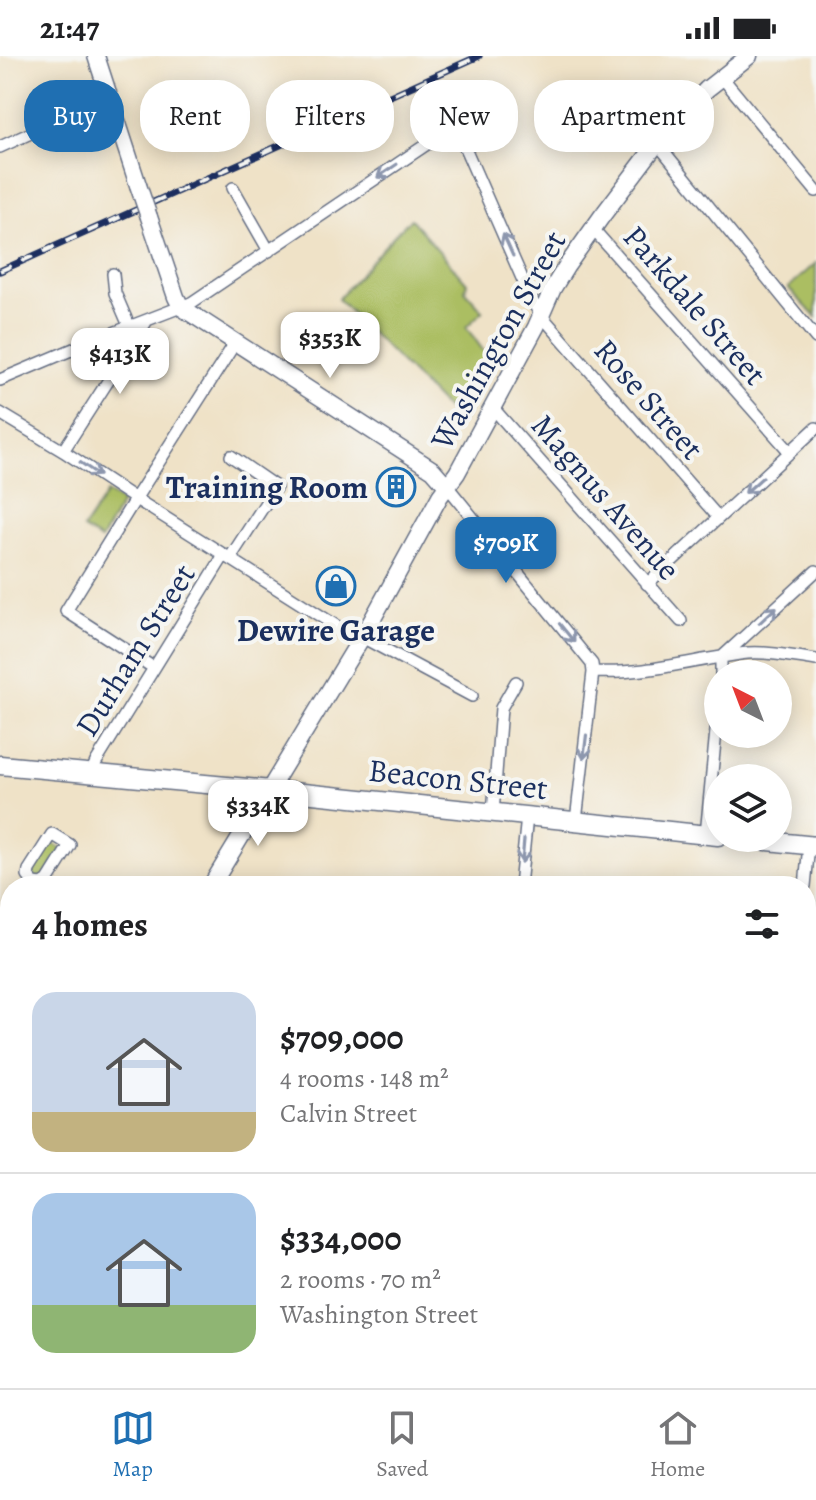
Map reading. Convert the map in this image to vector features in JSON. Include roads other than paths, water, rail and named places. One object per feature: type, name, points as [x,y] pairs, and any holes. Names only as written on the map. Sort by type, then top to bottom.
[{"type":"main road","points":[[96,56],[104,80]]},
{"type":"main road","name":"Washington Street","points":[[714,83],[749,56]]},
{"type":"main road","points":[[124,141],[181,307],[433,470],[447,486]]},
{"type":"main road","name":"Washington Street","points":[[217,876],[457,473],[558,280],[650,152]]},
{"type":"main road","name":"Beacon Street","points":[[0,765],[704,834]]},
{"type":"main road","points":[[792,844],[813,846]]},
{"type":"street","points":[[721,76],[815,188]]},
{"type":"street","name":"Rose Street","points":[[269,251],[445,132],[453,130],[459,134],[532,301],[541,315],[718,517]]},
{"type":"street","points":[[0,147],[24,136]]},
{"type":"street","points":[[664,152],[816,338]]},
{"type":"street","points":[[0,380],[191,303],[269,251],[233,188]]},
{"type":"street","name":"Parkdale Street","points":[[593,229],[790,452]]},
{"type":"street","points":[[113,274],[115,293],[130,328]]},
{"type":"street","points":[[63,451],[146,322]]},
{"type":"street","points":[[154,668],[66,611],[235,343]]},
{"type":"street","name":"Magnus Avenue","points":[[492,407],[681,621]]},
{"type":"street","points":[[0,413],[361,639],[472,696]]},
{"type":"street","points":[[647,584],[816,428]]},
{"type":"street","name":"Durham Street","points":[[91,773],[154,668],[276,487],[231,456]]},
{"type":"street","points":[[447,486],[592,664],[576,821]]},
{"type":"street","points":[[721,658],[816,571]]},
{"type":"street","points":[[593,672],[644,670],[751,653],[816,660]]},
{"type":"street","points":[[493,813],[501,708],[516,682]]},
{"type":"street","points":[[521,876],[527,816]]},
{"type":"street","points":[[807,876],[813,846]]},
{"type":"railway","points":[[0,271],[479,56]]},
{"type":"place","name":"Training Room","points":[[396,487]]},
{"type":"place","name":"Dewire Garage","points":[[336,586]]}]
